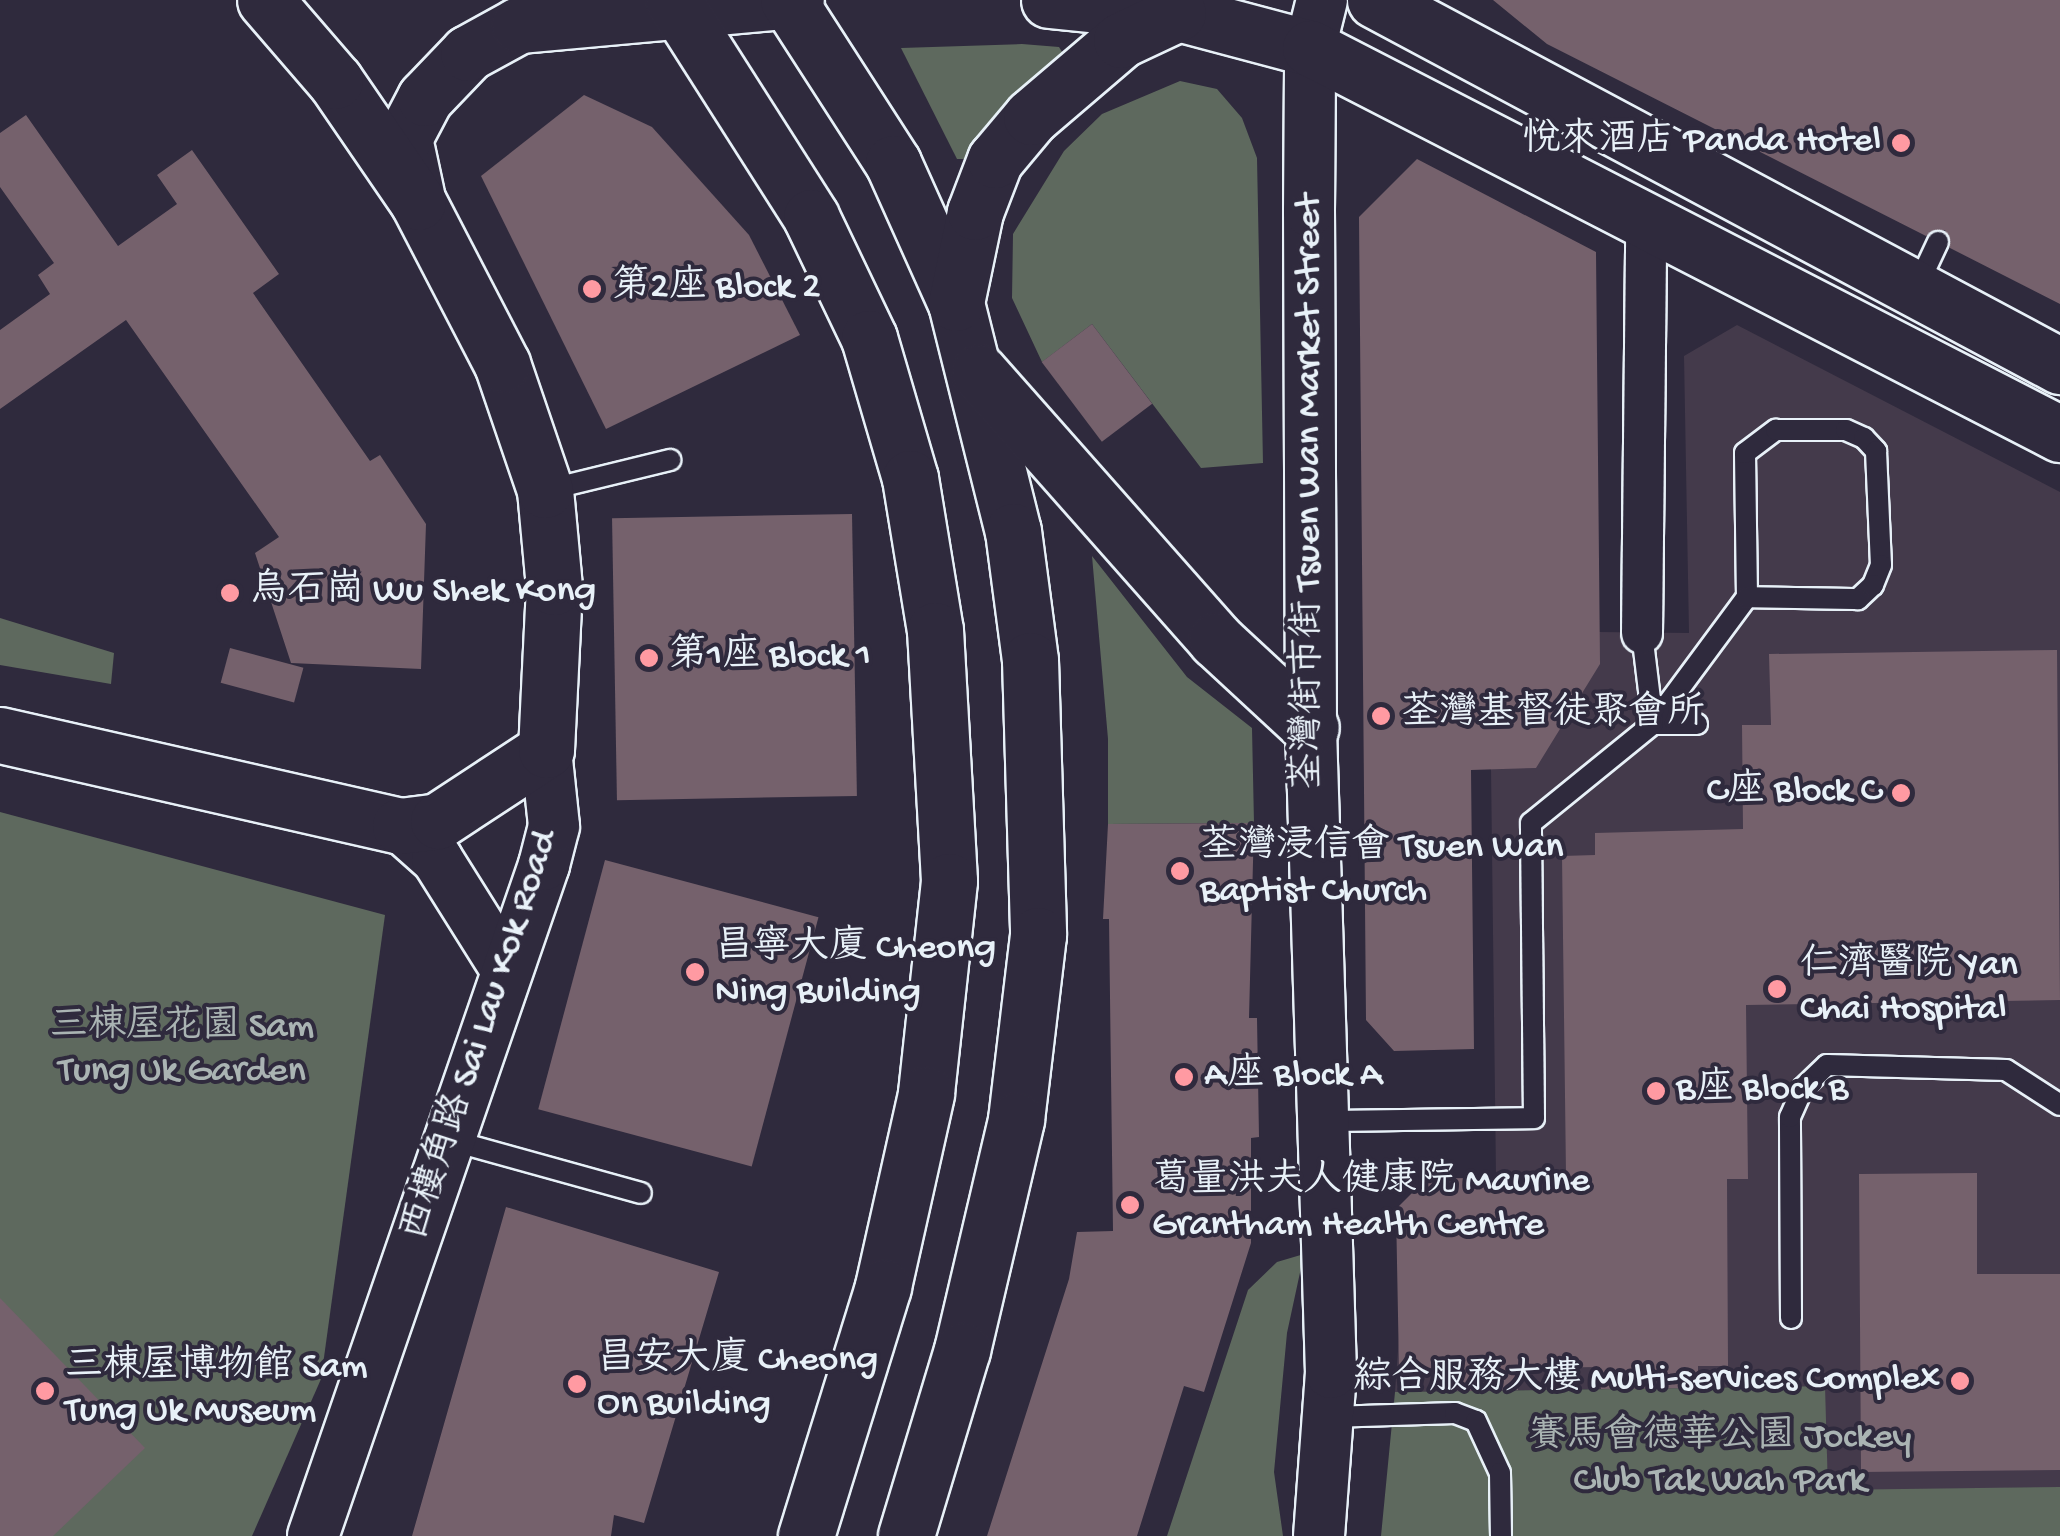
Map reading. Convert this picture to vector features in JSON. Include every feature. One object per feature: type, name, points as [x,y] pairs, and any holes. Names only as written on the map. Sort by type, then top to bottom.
[{"type":"main road","name":"西樓角路 Sai Lau Kok Road","points":[[265,0],[334,81],[418,202],[502,364],[546,490],[554,587],[546,750]]},
{"type":"main road","points":[[788,0],[893,163],[956,303],[1013,532],[1030,660],[1038,936],[1016,1120],[962,1350],[906,1536]]},
{"type":"main road","points":[[418,202],[404,138],[425,98],[468,54],[519,25],[676,7],[796,0]]},
{"type":"main road","points":[[1049,0],[1316,24],[1646,223],[2060,434]]},
{"type":"main road","points":[[1376,0],[2060,366]]},
{"type":"main road","points":[[676,7],[811,216],[869,338],[910,478],[935,630],[949,881],[926,1094],[883,1287],[806,1536]]},
{"type":"main road","points":[[956,303],[976,212],[995,160],[1031,117],[1121,40],[1178,13]]},
{"type":"main road","points":[[974,366],[1216,640],[1311,728]]},
{"type":"main road","points":[[0,735],[400,826],[438,821],[546,750]]},
{"type":"street","name":"荃灣街市街 Tsuen Wan Market Street","points":[[1316,24],[1311,728],[1330,1417],[1320,1536]]},
{"type":"street","points":[[1642,633],[1646,223]]},
{"type":"street","name":"西樓角路 Sai Lau Kok Road","points":[[314,1536],[554,826],[546,750]]},
{"type":"street","points":[[400,826],[437,859],[504,966]]},
{"type":"lane","points":[[1915,291],[1938,242]]},
{"type":"lane","points":[[1323,1121],[1534,1118],[1531,824],[1653,724],[1747,597],[1745,453],[1776,430],[1846,430],[1864,438],[1876,450],[1881,564],[1873,584],[1858,599],[1747,597]]},
{"type":"lane","points":[[546,490],[670,460]]},
{"type":"lane","points":[[1642,633],[1653,724]]},
{"type":"lane","points":[[1653,724],[1697,724]]},
{"type":"lane","points":[[1791,1318],[1790,1118],[1803,1088],[1827,1065],[2006,1070],[2060,1105]]},
{"type":"lane","points":[[450,1140],[640,1193]]},
{"type":"lane","points":[[1330,1417],[1456,1413],[1476,1420],[1500,1473],[1501,1536]]},
{"type":"shaded area","name":"仁濟醫院 Yan Chai Hospital","points":[[1737,325],[2060,492],[2060,1487],[1828,1491],[1824,1386],[1395,1392],[1409,1198],[1426,1179],[1496,1177],[1491,769],[1598,632],[1689,633],[1684,356]]},
{"type":"green space","points":[[1022,44],[1059,47],[1064,55],[970,159],[957,159],[901,48]]},
{"type":"green space","points":[[1180,81],[1217,89],[1242,118],[1257,158],[1263,463],[1201,468],[1092,324],[1042,362],[1012,298],[1013,234],[1064,151],[1102,114]]},
{"type":"green space","points":[[1092,556],[1187,677],[1252,728],[1254,823],[1108,824],[1108,739]]},
{"type":"green space","points":[[0,618],[114,653],[111,684],[0,665]]},
{"type":"green space","name":"三棟屋花園 Sam Tung Uk Garden","points":[[0,812],[385,915],[321,1379],[252,1536],[0,1536]]},
{"type":"green space","points":[[1304,1254],[1287,1333],[1274,1472],[1283,1536],[1167,1536],[1248,1290],[1277,1262]]},
{"type":"green space","name":"賽馬會德華公園 Jockey Club Tak Wah Park","points":[[1825,1386],[1828,1490],[2060,1487],[2060,1536],[1381,1536],[1395,1392]]},
{"type":"building","name":"悅來酒店 Panda Hotel","points":[[1493,0],[2060,0],[2060,304],[1950,248],[1945,230],[1926,236],[1547,44]]},
{"type":"building","points":[[584,95],[652,127],[749,235],[800,335],[606,429],[481,176]]},
{"type":"building","points":[[26,115],[118,246],[177,204],[157,175],[192,150],[279,274],[253,293],[370,461],[380,455],[426,524],[421,669],[291,663],[255,553],[279,537],[126,320],[0,409],[0,330],[50,294],[38,275],[54,263],[0,187],[0,133]]},
{"type":"building","points":[[1417,159],[1596,252],[1600,664],[1536,768],[1471,770],[1474,1049],[1394,1051],[1366,1020],[1359,217]]},
{"type":"building","points":[[1092,324],[1152,404],[1102,442],[1042,362]]},
{"type":"building","points":[[852,514],[857,796],[617,800],[612,518]]},
{"type":"building","points":[[230,648],[303,668],[294,702],[221,683]]},
{"type":"building","points":[[2057,650],[2060,1000],[1746,1005],[1748,1179],[1727,1179],[1728,1366],[1698,1366],[1698,1388],[1601,1389],[1600,1367],[1517,1368],[1518,1390],[1442,1391],[1441,1368],[1399,1369],[1396,1209],[1426,1179],[1566,1176],[1562,856],[1595,855],[1595,833],[1743,829],[1742,725],[1771,725],[1769,654]]},
{"type":"building","points":[[1254,823],[1249,1018],[1257,1018],[1259,1137],[1251,1138],[1251,1243],[1204,1392],[1184,1386],[1137,1536],[987,1536],[1069,1279],[1077,1232],[1113,1231],[1109,919],[1103,919],[1108,824]]},
{"type":"building","points":[[605,860],[818,917],[752,1166],[538,1109]]},
{"type":"building","name":"綜合服務大樓 Multi-services Complex","points":[[1977,1173],[1977,1274],[2060,1274],[2060,1470],[1861,1472],[1859,1174]]},
{"type":"building","points":[[506,1207],[719,1272],[644,1523],[614,1515],[611,1536],[412,1536]]},
{"type":"building","name":"三棟屋博物館 Sam Tung Uk Museum","points":[[0,1298],[145,1448],[53,1536],[0,1536]]},
{"type":"place","name":"悅來酒店 Panda Hotel","points":[[1901,143]]},
{"type":"place","name":"第2座 Block 2","points":[[592,289]]},
{"type":"place","name":"烏石崗 Wu Shek Kong","points":[[230,593]]},
{"type":"place","name":"第1座 Block 1","points":[[649,658]]},
{"type":"place","name":"荃灣基督徒聚會所","points":[[1381,716]]},
{"type":"place","name":"C座 Block C","points":[[1901,793]]},
{"type":"place","name":"荃灣浸信會 Tsuen Wan Baptist Church","points":[[1180,871]]},
{"type":"place","name":"昌寧大廈 Cheong Ning Building","points":[[695,972]]},
{"type":"place","name":"仁濟醫院 Yan Chai Hospital","points":[[1777,989]]},
{"type":"place","name":"A座 Block A","points":[[1184,1077]]},
{"type":"place","name":"B座 Block B","points":[[1656,1091]]},
{"type":"place","name":"葛量洪夫人健康院 Maurine Grantham Health Centre","points":[[1130,1205]]},
{"type":"place","name":"綜合服務大樓 Multi-services Complex","points":[[1960,1381]]},
{"type":"place","name":"昌安大廈 Cheong On Building","points":[[577,1384]]},
{"type":"place","name":"三棟屋博物館 Sam Tung Uk Museum","points":[[45,1391]]}]
